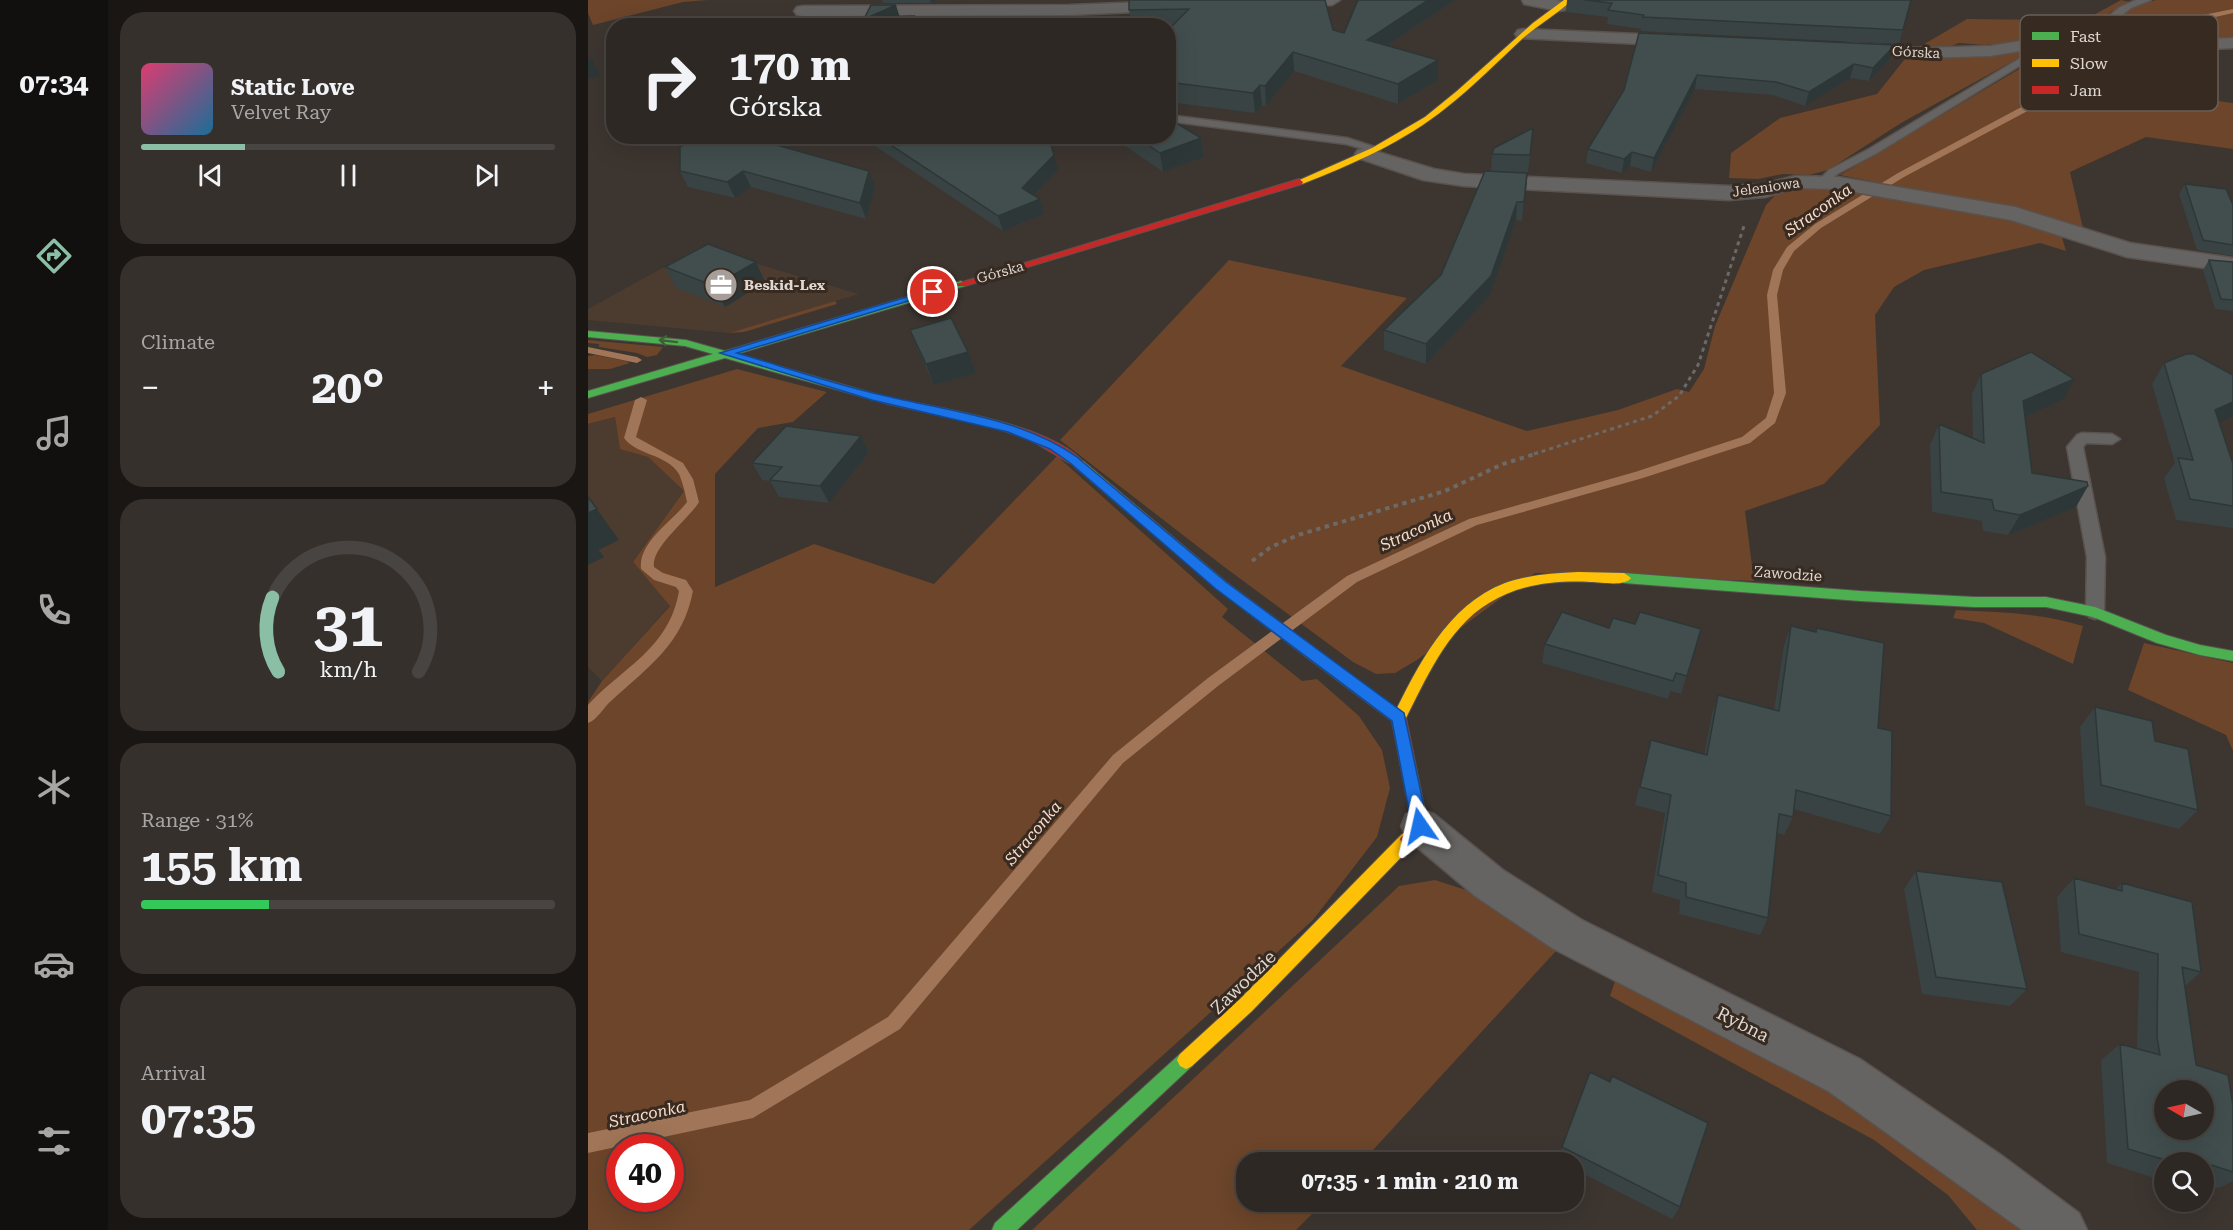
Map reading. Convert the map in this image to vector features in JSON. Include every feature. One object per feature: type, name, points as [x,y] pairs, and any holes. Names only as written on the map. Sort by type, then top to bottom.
[{"type":"street","points":[[1260,3],[1332,0]]},
{"type":"street","points":[[1530,0],[1564,3]]},
{"type":"street","name":"Górska","points":[[588,395],[1238,202],[1308,178],[1370,151],[1410,130],[1444,106],[1524,34],[1564,3]]},
{"type":"street","points":[[803,11],[1069,10],[1189,6]]},
{"type":"street","points":[[1524,34],[1702,41]]},
{"type":"street","name":"Górska","points":[[2218,44],[2233,43]]},
{"type":"street","name":"Górska","points":[[1835,47],[1957,53],[2020,46]]},
{"type":"street","name":"Jeleniowa","points":[[1370,151],[1431,175],[1464,180],[1729,193],[1766,190],[1795,183],[1830,182],[2015,214],[2127,250],[2233,265]]},
{"type":"street","points":[[588,334],[669,341],[726,353],[866,395],[1012,429],[1038,438],[1073,459],[1221,585],[1399,718],[1420,826]]},
{"type":"street","name":"Zawodzie","points":[[1399,718],[1424,670],[1451,629],[1478,603],[1506,586],[1536,580],[1597,576],[1860,596],[1974,602],[2046,602],[2095,612],[2162,639],[2200,650],[2233,656]]},
{"type":"street","name":"Zawodzie","points":[[1002,1230],[1246,1005],[1420,826]]},
{"type":"street","name":"Rybna","points":[[1420,826],[1489,883],[1567,934],[1844,1076],[1984,1172],[2062,1230]]},
{"type":"lane","points":[[2115,15],[2133,3],[2146,0]]},
{"type":"lane","points":[[1830,182],[1833,172],[1892,140],[2020,62]]},
{"type":"lane","points":[[1176,119],[1347,141],[1370,151]]},
{"type":"lane","points":[[2095,612],[2096,557],[2074,447],[2082,438],[2112,439]]},
{"type":"path","points":[[1221,585],[1271,547],[1298,535],[1445,491],[1503,464],[1652,416],[1670,403],[1679,396],[1698,365],[1739,235],[1766,190]]},
{"type":"shaded area","points":[[588,0],[708,0],[683,2],[620,18],[606,18],[606,22],[593,25],[588,13]]},
{"type":"shaded area","points":[[2121,0],[2129,2],[2108,15],[2094,15]]},
{"type":"shaded area","points":[[2156,0],[2233,0],[2233,39],[2218,40],[2218,15],[2123,15],[2140,4]]},
{"type":"shaded area","points":[[1967,19],[2020,20],[2020,42],[1985,45],[1959,43],[1940,50],[1914,50]]},
{"type":"shaded area","points":[[2020,49],[2020,57],[1901,123],[1828,170],[1809,175],[1783,174],[1758,179],[1729,178],[1731,153],[1780,118],[1877,94],[1908,55]]},
{"type":"shaded area","points":[[2020,69],[2020,111],[2218,111],[2218,101],[2233,103],[2233,149],[2146,137],[2070,172],[2083,228],[2150,250],[1964,200],[1840,175]]},
{"type":"shaded area","points":[[1802,186],[1974,208],[2061,234],[2066,251],[2040,243],[1924,270],[1894,287],[1875,315],[1880,425],[1824,484],[1745,511],[1754,581],[1535,573],[1417,660],[1395,673],[1376,674],[1353,662],[1223,566],[1060,440],[1229,260],[1407,298],[1341,366],[1527,431],[1618,410],[1677,389],[1689,392],[1704,369],[1715,326],[1766,205],[1778,192]]},
{"type":"shaded area","points":[[700,247],[859,294],[729,333],[588,320],[588,309]]},
{"type":"shaded area","points":[[835,301],[837,304],[744,332],[729,333]]},
{"type":"shaded area","points":[[588,340],[663,347],[657,355],[647,357],[637,353],[599,347],[599,344],[588,343]]},
{"type":"shaded area","points":[[595,355],[630,363],[610,369],[588,369],[588,356]]},
{"type":"shaded area","points":[[737,369],[827,392],[793,422],[758,428],[715,474],[715,587],[814,544],[934,584],[1057,456],[1228,609],[1222,617],[1302,681],[1317,679],[1359,716],[1382,750],[1390,788],[1377,837],[1313,920],[969,1230],[588,1230],[588,702],[602,681],[670,606],[633,562],[684,491],[648,457],[620,449],[615,417],[588,424],[588,414]]},
{"type":"shaded area","points":[[615,417],[620,448],[648,457],[684,491],[633,562],[670,605],[602,681],[588,667],[588,424]]},
{"type":"shaded area","points":[[1956,610],[2036,616],[2083,626],[2073,664],[1984,623],[1953,618]]},
{"type":"shaded area","points":[[2144,643],[2233,663],[2233,751],[2226,735],[2128,690]]},
{"type":"shaded area","points":[[1435,880],[1466,890],[1556,951],[1371,1152],[1236,1152],[1236,1212],[1314,1212],[1296,1230],[1032,1230],[1399,886]]},
{"type":"shaded area","points":[[1616,978],[1839,1097],[2019,1226],[2019,1230],[1977,1230],[1948,1195],[1874,1140],[1610,996]]},
{"type":"building","points":[[1129,0],[1325,0],[1333,30],[1344,33],[1358,0],[1428,0],[1367,40],[1438,60],[1398,84],[1293,52],[1265,86],[1260,85],[1253,93],[1176,83],[1176,22],[1189,9],[1129,10]]},
{"type":"building","points":[[1585,0],[1911,0],[1903,30],[1643,17],[1644,15],[1608,10],[1612,3]]},
{"type":"building","points":[[871,5],[896,5],[869,17],[914,16],[913,18],[837,18],[865,17]]},
{"type":"building","points":[[1639,33],[1895,45],[1873,68],[1854,64],[1809,92],[1776,82],[1697,75],[1654,158],[1632,152],[1624,159],[1588,149],[1624,90]]},
{"type":"building","points":[[1176,123],[1201,138],[1160,153],[1147,144],[1176,144]]},
{"type":"building","points":[[1533,128],[1530,155],[1492,154],[1494,148]]},
{"type":"building","points":[[686,144],[773,144],[869,171],[860,203],[743,171],[727,182],[680,171],[680,147]]},
{"type":"building","points":[[889,144],[1051,144],[1054,155],[1022,188],[1040,199],[998,216]]},
{"type":"building","points":[[1485,171],[1527,173],[1524,202],[1517,202],[1491,276],[1426,344],[1384,330],[1441,275]]},
{"type":"building","points":[[2185,184],[2226,189],[2233,205],[2233,245],[2203,240]]},
{"type":"building","points":[[708,244],[756,262],[714,286],[665,267]]},
{"type":"building","points":[[2209,260],[2233,262],[2233,300],[2221,299]]},
{"type":"building","points":[[951,318],[968,352],[926,364],[910,330]]},
{"type":"building","points":[[2031,352],[2074,379],[2023,401],[2032,473],[2087,482],[2088,486],[2020,515],[1994,510],[1992,500],[1941,492],[1939,424],[1984,443],[1981,374]]},
{"type":"building","points":[[2186,354],[2194,354],[2233,375],[2233,402],[2215,410],[2233,464],[2233,506],[2190,499],[2178,458],[2193,460],[2164,363]]},
{"type":"building","points":[[786,426],[861,436],[820,486],[770,480],[782,467],[752,463]]},
{"type":"building","points":[[588,497],[597,509],[588,513]]},
{"type":"building","points":[[1562,612],[1609,628],[1613,618],[1635,624],[1640,612],[1701,629],[1687,676],[1676,673],[1673,681],[1545,644]]},
{"type":"building","points":[[1791,626],[1816,632],[1817,628],[1884,643],[1878,728],[1892,731],[1891,816],[1796,790],[1793,817],[1779,814],[1768,918],[1686,897],[1686,883],[1658,875],[1671,795],[1640,787],[1651,740],[1707,755],[1718,695],[1779,711]]},
{"type":"building","points":[[2095,707],[2152,721],[2155,741],[2188,749],[2198,810],[2101,785]]},
{"type":"building","points":[[1916,871],[2002,882],[2027,989],[1936,977]]},
{"type":"building","points":[[2074,878],[2122,891],[2122,883],[2192,902],[2201,972],[2182,967],[2196,1065],[2228,1075],[2233,1106],[2233,1172],[2214,1166],[2214,1152],[2154,1152],[2154,1157],[2128,1149],[2120,1044],[2160,1055],[2157,1037],[2158,954],[2079,934]]},
{"type":"building","points":[[1590,1072],[1610,1082],[1612,1076],[1708,1123],[1680,1207],[1584,1158],[1584,1152],[1572,1152],[1562,1147]]},
{"type":"waterway","name":"Straconka","points":[[2214,15],[2233,11]]},
{"type":"waterway","name":"Straconka","points":[[588,1143],[753,1109],[894,1023],[1118,759],[1213,682],[1352,579],[1473,522],[1639,475],[1746,440],[1771,420],[1780,393],[1772,295],[1778,270],[1790,249],[1818,226],[1901,175],[2021,111]]},
{"type":"waterway","points":[[588,350],[637,360]]},
{"type":"waterway","points":[[588,717],[593,709],[658,650],[671,632],[681,612],[686,591],[681,583],[659,577],[648,569],[647,559],[652,548],[693,502],[687,479],[679,466],[669,458],[642,447],[630,438],[641,400]]},
{"type":"traffic: fast","points":[[588,395],[961,284]]},
{"type":"traffic: fast","points":[[588,334],[686,343],[885,400]]},
{"type":"traffic: fast","points":[[1624,578],[1860,596],[1974,602],[2046,602],[2095,612],[2162,639],[2200,650],[2233,656]]},
{"type":"traffic: fast","points":[[1002,1230],[1186,1060]]},
{"type":"traffic: slow","points":[[1299,182],[1374,150],[1428,118],[1460,93],[1520,37],[1569,0]]},
{"type":"traffic: slow","points":[[1079,464],[1221,585],[1322,661]]},
{"type":"traffic: slow","points":[[1399,718],[1440,645],[1460,620],[1483,600],[1509,587],[1540,579],[1578,576],[1624,578]]},
{"type":"traffic: slow","points":[[1186,1060],[1246,1005],[1408,839]]},
{"type":"traffic: jam","points":[[961,284],[1299,182]]},
{"type":"traffic: jam","points":[[885,400],[1012,429],[1059,450],[1079,464]]},
{"type":"traffic: jam","points":[[1322,661],[1399,718],[1420,826],[1408,839]]},
{"type":"place","name":"Beskid-Lex","points":[[721,285]]},
{"type":"route","points":[[933,292],[726,353],[876,398],[1012,429],[1055,446],[1221,585],[1399,718],[1420,826]]}]
